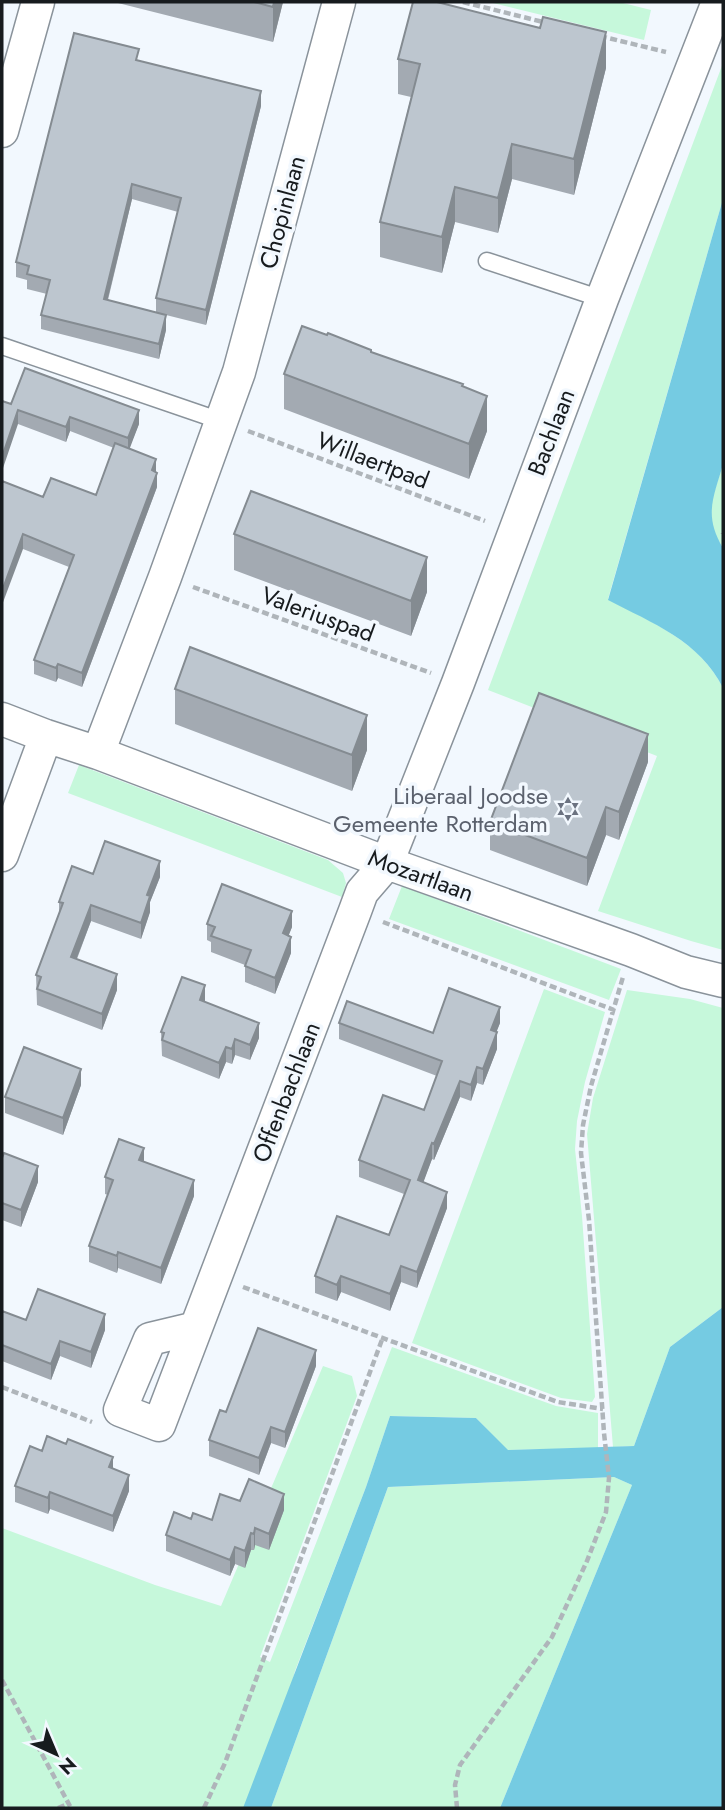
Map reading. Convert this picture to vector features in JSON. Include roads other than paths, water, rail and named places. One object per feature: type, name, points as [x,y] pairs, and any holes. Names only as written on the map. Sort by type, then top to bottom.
[{"type":"street","points":[[2,131],[38,2]]},
{"type":"street","name":"Chopinlaan","points":[[97,753],[165,577],[239,372],[339,2]]},
{"type":"street","name":"Bachlaan","points":[[387,863],[718,2]]},
{"type":"street","name":"Mozartlaan","points":[[2,719],[686,972],[723,981]]},
{"type":"street","points":[[2,855],[47,736]]},
{"type":"street","name":"Offenbachlaan","points":[[196,1328],[150,1339],[120,1410],[159,1425],[196,1328],[215,1277],[362,892],[387,863]]},
{"type":"lane","points":[[487,261],[602,299]]},
{"type":"lane","points":[[2,346],[221,421]]},
{"type":"water","points":[[723,199],[723,464],[714,496],[712,516],[713,526],[723,548],[723,688],[702,658],[688,646],[658,626],[608,600]]},
{"type":"water","points":[[723,1307],[723,1808],[500,1808],[632,1485],[614,1477],[388,1487],[271,1808],[243,1808],[366,1487],[390,1416],[476,1418],[508,1450],[634,1446],[670,1347]]},
{"type":"place","name":"Liberaal Joodse Gemeente Rotterdam","points":[[568,809]]}]
